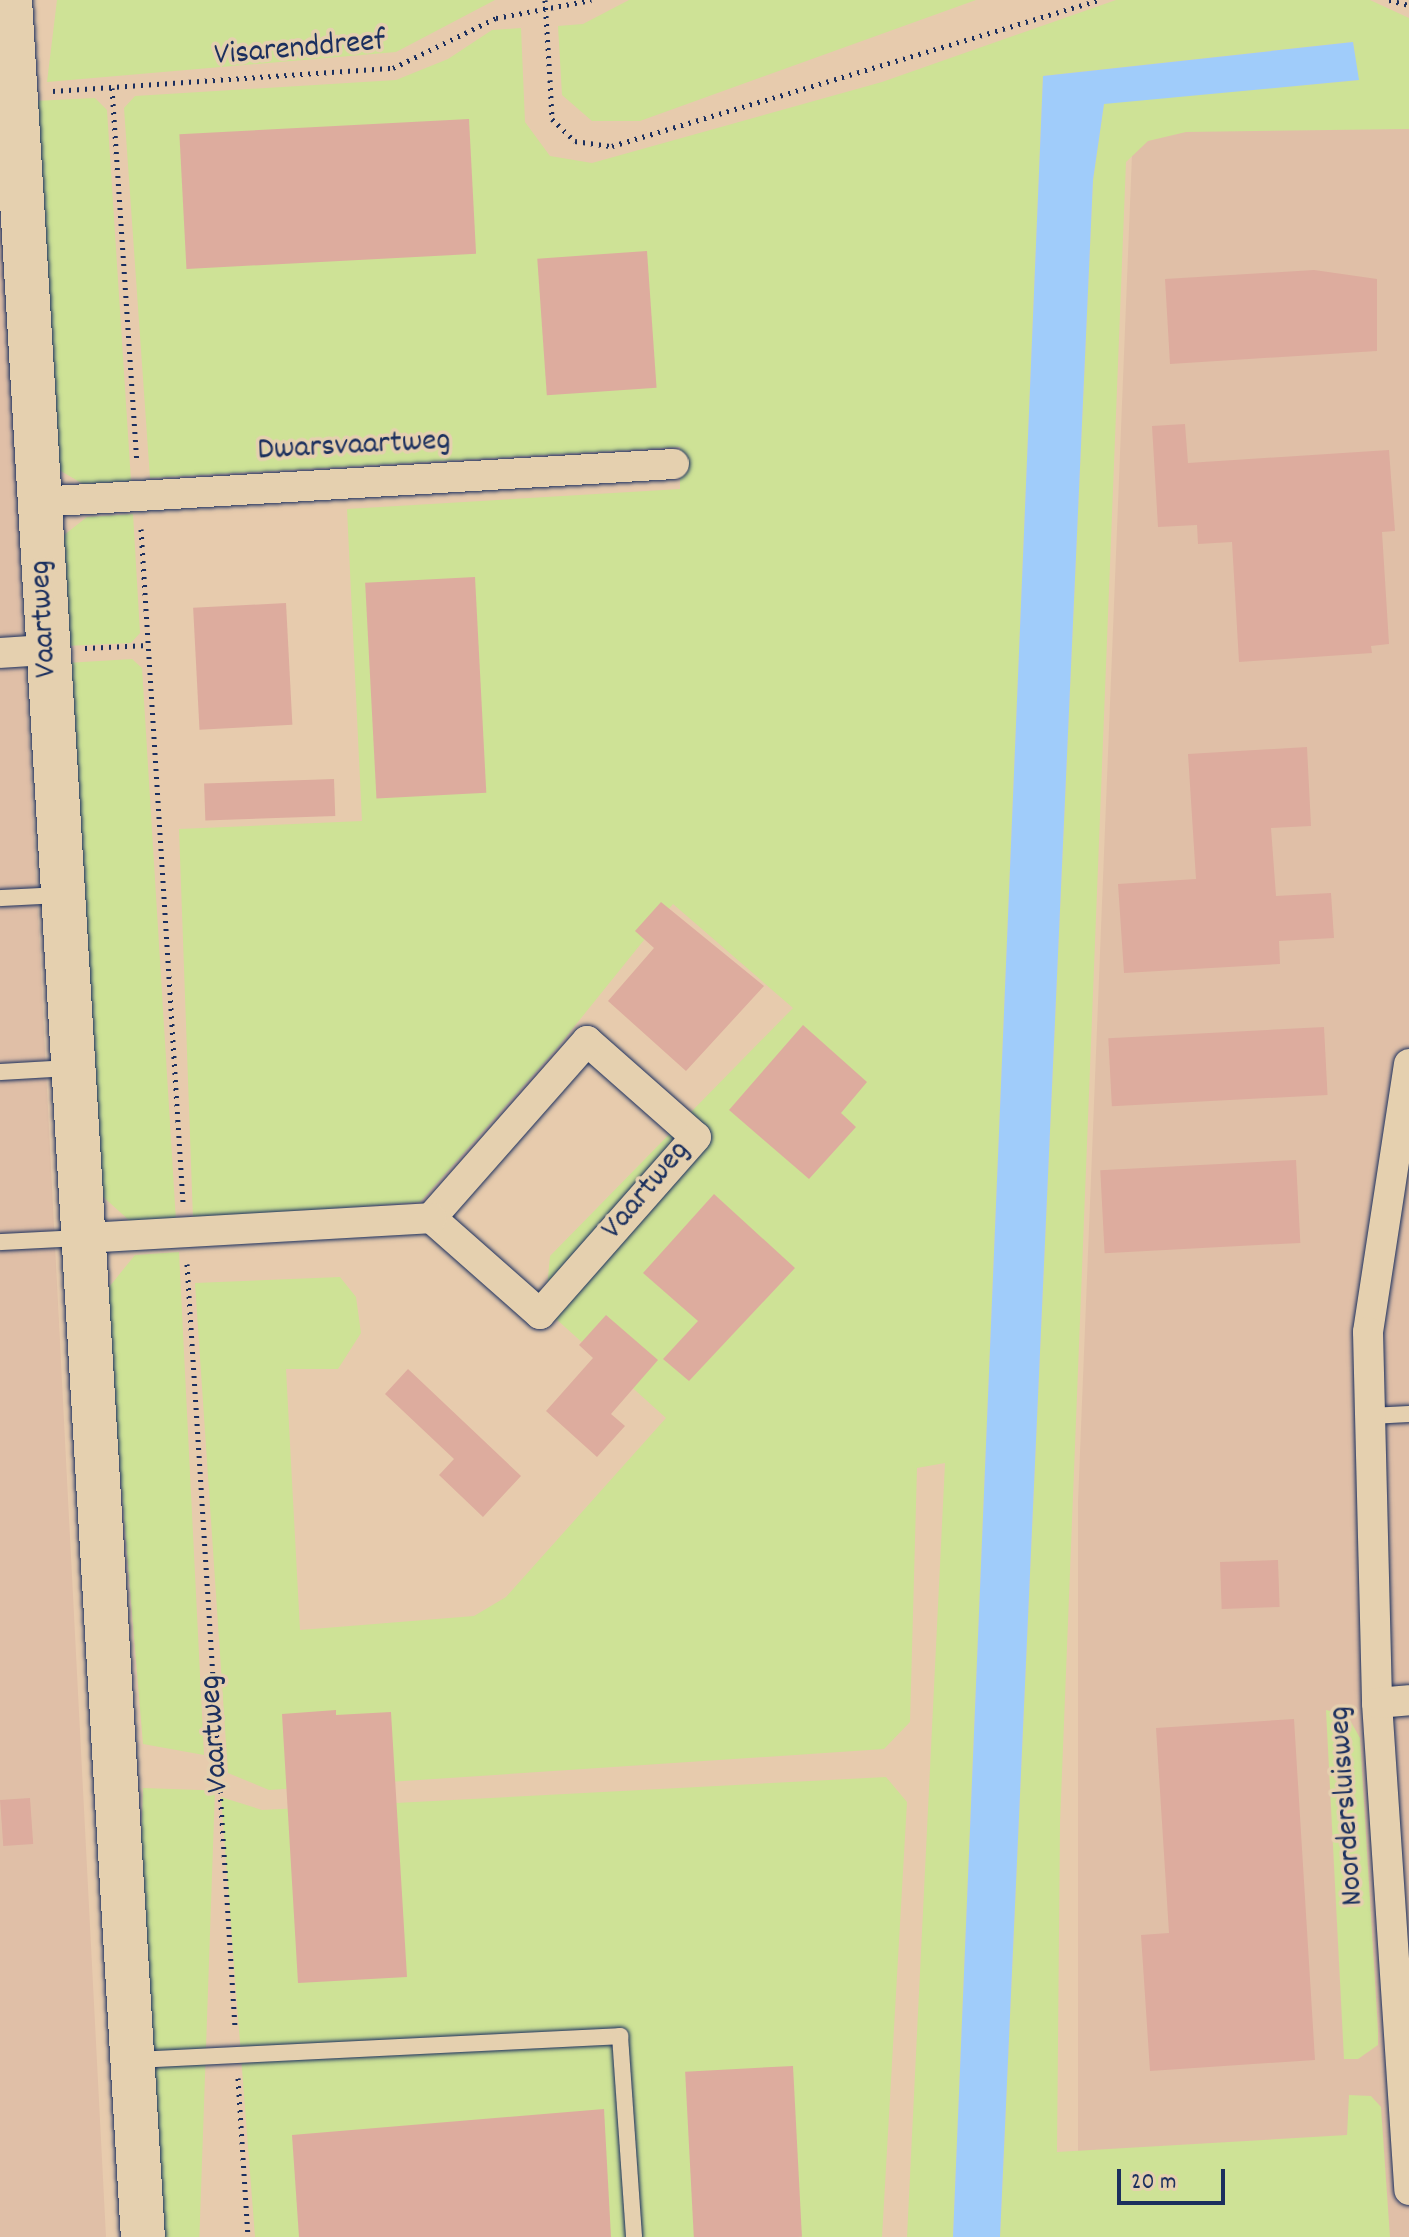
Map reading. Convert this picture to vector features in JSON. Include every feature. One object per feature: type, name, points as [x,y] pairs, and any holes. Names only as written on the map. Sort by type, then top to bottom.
[{"type":"street","name":"Vaartweg","points":[[10,0],[46,650],[85,1238],[143,2237]]},
{"type":"street","name":"Dwarsvaartweg","points":[[38,502],[674,464]]},
{"type":"street","points":[[0,653],[46,650]]},
{"type":"street","name":"Vaartweg","points":[[587,1041],[696,1137],[540,1314],[431,1218],[587,1041]]},
{"type":"street","name":"Noordersluisweg","points":[[1409,1064],[1368,1332],[1377,1703],[1409,2190]]},
{"type":"street","points":[[85,1238],[431,1218]]},
{"type":"street","points":[[1377,1703],[1409,1700]]},
{"type":"lane","points":[[0,898],[62,895]]},
{"type":"lane","points":[[0,1072],[74,1068]]},
{"type":"lane","points":[[0,1242],[85,1238]]},
{"type":"lane","points":[[1370,1416],[1409,1414]]},
{"type":"lane","points":[[131,2060],[620,2036],[634,2237]]},
{"type":"path","points":[[545,0],[552,119],[575,141],[612,146],[1099,0]]},
{"type":"path","name":"Visarenddreef","points":[[15,94],[393,68],[496,18],[591,0]]},
{"type":"path","points":[[1389,0],[1409,5]]},
{"type":"path","name":"Vaartweg","points":[[112,88],[248,2237]]},
{"type":"path","points":[[46,650],[148,645]]},
{"type":"shaded area","points":[[14,61],[20,565],[106,2237],[0,2237],[0,63]]},
{"type":"shaded area","points":[[1409,111],[1409,2237],[1078,2237],[1078,1503],[1133,130]]},
{"type":"green space","points":[[57,0],[495,0],[396,52],[47,82]]},
{"type":"green space","points":[[629,0],[976,0],[640,121],[592,121],[562,95],[558,26],[583,24]]},
{"type":"green space","points":[[1116,0],[1370,0],[1409,18],[1409,129],[1186,132],[1148,141],[1126,162],[1060,1823],[1057,2152],[1347,2135],[1349,2095],[1371,2096],[1381,2107],[1390,2237],[1000,2237],[1093,180],[1104,103],[1358,80],[1353,42],[1043,76],[953,2237],[907,2237],[945,1463],[917,1468],[910,1722],[884,1749],[269,1790],[228,1773],[195,1283],[340,1277],[356,1297],[361,1333],[338,1369],[286,1369],[300,1630],[474,1616],[506,1597],[666,1418],[545,1309],[550,1256],[793,1008],[673,904],[557,1048],[420,1202],[193,1219],[179,829],[362,821],[347,509],[680,489],[680,447],[150,478],[124,108],[135,96],[396,80],[448,59],[492,30],[521,28],[525,122],[550,156],[592,163],[882,82]]},
{"type":"green space","points":[[95,98],[107,110],[131,481],[83,484],[54,467],[34,101]]},
{"type":"green space","points":[[133,514],[140,633],[131,643],[65,646],[59,539],[87,517]]},
{"type":"green space","points":[[132,659],[142,668],[176,1221],[132,1223],[99,1193],[66,663]]},
{"type":"green space","points":[[179,1252],[204,1755],[143,1744],[105,1292],[135,1255]]},
{"type":"green space","points":[[1326,1710],[1347,1715],[1360,1738],[1378,2045],[1358,2059],[1344,2059]]},
{"type":"green space","points":[[886,1777],[907,1802],[882,2237],[255,2237],[221,1797],[262,1810]]},
{"type":"green space","points":[[143,1788],[215,1791],[199,2237],[127,2237]]},
{"type":"water","points":[[1353,42],[1359,80],[1104,104],[1093,180],[1000,2237],[953,2237],[1043,76]]},
{"type":"building","points":[[469,119],[476,254],[186,269],[179,134]]},
{"type":"building","points":[[647,251],[657,388],[547,395],[537,259]]},
{"type":"building","points":[[1314,270],[1377,279],[1377,351],[1170,364],[1165,279]]},
{"type":"building","points":[[1185,424],[1188,463],[1389,450],[1395,531],[1382,532],[1389,644],[1371,646],[1372,653],[1239,662],[1232,542],[1198,544],[1197,525],[1158,527],[1152,426]]},
{"type":"building","points":[[475,577],[486,793],[376,798],[365,583]]},
{"type":"building","points":[[286,603],[292,725],[200,730],[193,608]]},
{"type":"building","points":[[1307,747],[1311,826],[1271,828],[1276,896],[1331,893],[1334,938],[1279,941],[1280,964],[1124,973],[1118,884],[1196,879],[1188,754]]},
{"type":"building","points":[[334,779],[335,816],[205,821],[204,784]]},
{"type":"building","points":[[661,902],[764,986],[686,1071],[608,1001],[654,948],[635,931]]},
{"type":"building","points":[[803,1025],[867,1082],[841,1113],[856,1127],[809,1179],[729,1110]]},
{"type":"building","points":[[1324,1027],[1328,1095],[1112,1106],[1108,1038]]},
{"type":"building","points":[[1296,1160],[1300,1243],[1105,1253],[1100,1170]]},
{"type":"building","points":[[714,1194],[795,1268],[689,1381],[663,1359],[698,1321],[643,1273]]},
{"type":"building","points":[[606,1315],[658,1360],[611,1414],[625,1426],[597,1457],[546,1411],[593,1358],[579,1345]]},
{"type":"building","points":[[408,1369],[521,1476],[483,1517],[439,1475],[454,1459],[385,1394]]},
{"type":"building","points":[[1278,1560],[1280,1607],[1222,1609],[1220,1562]]},
{"type":"building","points":[[336,1710],[336,1715],[391,1712],[407,1977],[298,1983],[282,1714]]},
{"type":"building","points":[[1294,1719],[1315,2060],[1150,2071],[1141,1935],[1169,1933],[1156,1728]]},
{"type":"building","points":[[30,1798],[33,1844],[3,1846],[0,1800]]},
{"type":"building","points":[[793,2066],[802,2237],[694,2237],[685,2072]]},
{"type":"building","points":[[604,2109],[611,2237],[299,2237],[292,2135]]}]
